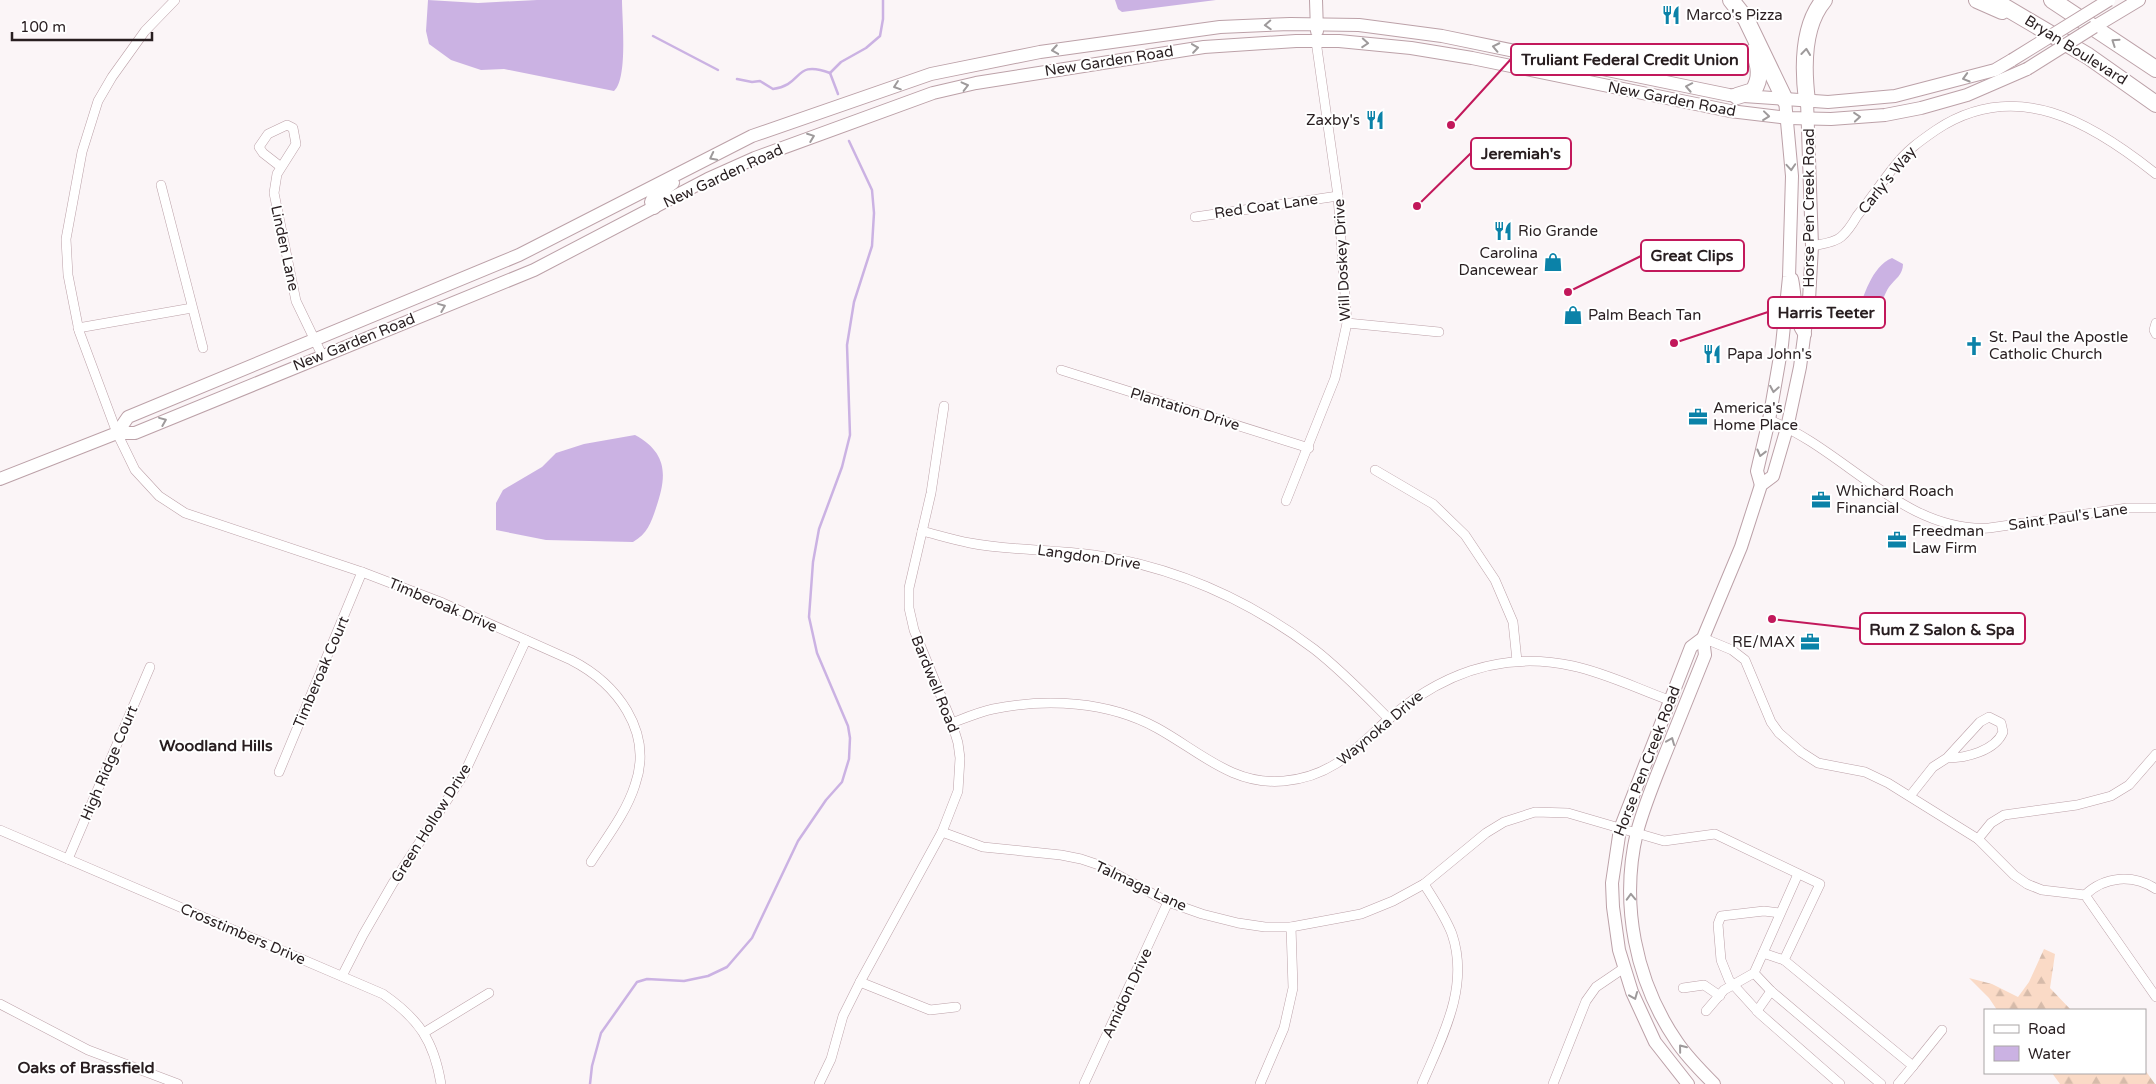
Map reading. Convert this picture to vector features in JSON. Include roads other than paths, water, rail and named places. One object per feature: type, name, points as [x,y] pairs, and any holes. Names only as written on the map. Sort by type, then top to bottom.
[{"type":"highway","points":[[1732,0],[1751,29],[1786,100]]},
{"type":"highway","points":[[1806,101],[1803,73],[1807,40],[1815,14],[1824,0]]},
{"type":"highway","points":[[1977,0],[2047,30]]},
{"type":"highway","name":"Bryan Boulevard","points":[[1993,0],[2047,30],[2156,104]]},
{"type":"highway","name":"Bryan Boulevard","points":[[2052,0],[2156,69]]},
{"type":"highway","points":[[1737,96],[1753,91],[1760,72],[1752,44],[1751,29]]},
{"type":"main road","points":[[1316,0],[1316,41]]},
{"type":"main road","name":"New Garden Road","points":[[116,433],[128,418],[316,338],[519,255],[634,198],[752,136],[931,74],[1040,52],[1129,38],[1220,27],[1317,24],[1374,27],[1442,36],[1737,96],[1828,102],[1895,96],[1995,70],[2110,0]]},
{"type":"main road","name":"New Garden Road","points":[[0,480],[116,433],[135,432],[534,270],[708,180],[755,158],[933,93],[976,83],[1204,47],[1316,41],[1411,48],[1532,70],[1705,107],[1788,118],[1808,120],[1886,115],[1921,108],[1967,95],[2026,68],[2134,3]]},
{"type":"main road","points":[[1076,66],[1074,60],[1078,55],[1106,49],[1129,38]]},
{"type":"main road","name":"Horse Pen Creek Road","points":[[1762,485],[1756,471],[1769,420],[1782,345],[1790,268],[1792,176],[1786,100]]},
{"type":"main road","name":"Horse Pen Creek Road","points":[[1714,1084],[1677,1042],[1661,1014],[1643,975],[1632,935],[1630,889],[1637,833],[1645,805],[1705,655],[1703,638],[1740,547],[1762,485],[1773,476],[1787,428],[1805,334],[1812,246],[1806,101]]},
{"type":"main road","points":[[708,180],[714,171],[731,164],[740,157],[739,151],[734,146]]},
{"type":"main road","points":[[654,208],[653,198],[669,188],[681,173]]},
{"type":"main road","points":[[606,234],[618,222],[638,209],[638,201],[634,198]]},
{"type":"main road","points":[[1790,268],[1797,298],[1798,325],[1805,334]]},
{"type":"main road","points":[[372,315],[380,332]]},
{"type":"main road","points":[[1782,345],[1794,353],[1800,367]]},
{"type":"main road","name":"Horse Pen Creek Road","points":[[1688,1084],[1655,1042],[1642,1016],[1624,968],[1613,906],[1613,867],[1620,829],[1670,700],[1691,647],[1703,638]]},
{"type":"street","name":"Timberoak Drive","points":[[175,0],[145,31],[98,101],[82,152],[66,239],[68,275],[78,328],[116,433],[135,470],[145,483],[159,496],[186,513],[362,572],[443,603],[590,670],[605,681],[620,698],[630,714],[635,728],[639,764],[635,786],[626,807],[591,862]]},
{"type":"street","name":"Will Doskey Drive","points":[[1286,501],[1335,378],[1347,323],[1338,196],[1316,41]]},
{"type":"street","name":"Carly's Way","points":[[1812,246],[1841,237],[1901,158],[1925,136],[1948,121],[1989,107],[2013,106],[2040,109],[2078,121],[2110,140],[2156,174]]},
{"type":"street","name":"Linden Lane","points":[[281,166],[263,153],[259,147],[268,134],[287,125],[294,128],[296,144],[281,166],[274,193],[296,301],[316,338],[322,355]]},
{"type":"street","points":[[161,185],[203,348]]},
{"type":"street","name":"Red Coat Lane","points":[[1195,216],[1338,196]]},
{"type":"street","points":[[78,328],[192,308]]},
{"type":"street","points":[[2156,322],[2154,330],[2156,334]]},
{"type":"street","points":[[1347,323],[1439,332]]},
{"type":"street","name":"Plantation Drive","points":[[1061,370],[1308,448]]},
{"type":"street","name":"Bardwell Road","points":[[819,1084],[831,1059],[843,1016],[942,832],[958,791],[960,758],[952,722],[914,630],[909,608],[909,588],[931,493],[944,406]]},
{"type":"street","name":"Saint Paul's Lane","points":[[1769,420],[1787,428],[1881,492],[1953,526],[1989,528],[2127,508],[2156,508]]},
{"type":"street","points":[[1375,470],[1433,504],[1465,535],[1495,580],[1513,622],[1517,660]]},
{"type":"street","name":"Langdon Drive","points":[[922,532],[970,543],[1094,555],[1141,564],[1179,575],[1248,606],[1281,626],[1321,655],[1389,719]]},
{"type":"street","name":"Timberoak Court","points":[[279,772],[362,572]]},
{"type":"street","points":[[1703,638],[1732,650],[1745,660],[1771,722],[1779,733],[1801,752],[1818,762],[1876,776],[1978,839],[2014,875],[2027,884],[2042,890],[2085,894],[2097,884],[2111,880],[2136,881],[2156,890]]},
{"type":"street","name":"Green Hollow Drive","points":[[342,976],[362,935],[393,883],[464,774],[526,640]]},
{"type":"street","name":"Waynoka Drive","points":[[952,722],[991,709],[1030,703],[1088,706],[1129,717],[1156,727],[1226,770],[1247,779],[1285,781],[1309,776],[1334,766],[1423,692],[1445,680],[1476,669],[1517,660],[1574,666],[1670,700]]},
{"type":"street","name":"High Ridge Court","points":[[68,859],[150,668]]},
{"type":"street","points":[[1910,796],[1929,771],[1947,758],[1984,718],[1993,717],[2001,723],[2003,727],[2002,736],[1991,745],[1967,756],[1947,758]]},
{"type":"street","points":[[1978,839],[1991,823],[2004,815],[2077,805],[2111,796],[2129,785],[2156,754]]},
{"type":"street","name":"Talmaga Lane","points":[[942,832],[985,848],[1061,855],[1080,859],[1099,865],[1168,902],[1202,914],[1238,923],[1291,927],[1361,914],[1393,901],[1424,884],[1486,833],[1504,822],[1535,812],[1568,813],[1664,841],[1715,834],[1820,884],[1784,960]]},
{"type":"street","name":"Crosstimbers Drive","points":[[0,830],[342,976],[391,1000],[425,1032],[433,1051],[441,1084]]},
{"type":"street","points":[[1706,1011],[1724,990],[1736,985],[1754,973],[1798,874]]},
{"type":"street","points":[[1422,1084],[1453,1007],[1459,975],[1452,936],[1424,884]]},
{"type":"street","points":[[2085,894],[2156,997]]},
{"type":"street","name":"Amidon Drive","points":[[1084,1084],[1168,902]]},
{"type":"street","points":[[1780,913],[1764,911],[1721,916],[1718,924],[1721,960],[1729,980],[1736,985],[1757,1011],[1834,1082]]},
{"type":"street","points":[[1260,1084],[1284,1028],[1293,988],[1291,927]]},
{"type":"street","points":[[1764,953],[1784,960],[1913,1066]]},
{"type":"street","points":[[1553,1084],[1586,1001],[1596,987],[1624,968]]},
{"type":"street","points":[[1754,973],[1772,991],[1881,1084]]},
{"type":"street","points":[[860,982],[930,1010],[947,1010],[956,1007]]},
{"type":"street","points":[[1684,988],[1704,985],[1720,996]]},
{"type":"street","points":[[1757,1011],[1772,991]]},
{"type":"street","points":[[425,1032],[489,993]]},
{"type":"street","points":[[1,1007],[88,1050],[174,1084]]},
{"type":"street","points":[[1898,1084],[1942,1030]]},
{"type":"water","points":[[428,0],[478,3],[537,0],[622,0],[623,62],[618,84],[614,91],[504,69],[481,70],[451,60],[429,44],[426,31]]},
{"type":"water","points":[[1115,0],[1216,0],[1122,12],[1118,9]]},
{"type":"water","points":[[1892,258],[1903,264],[1902,271],[1889,287],[1872,321],[1868,324],[1860,321],[1857,316],[1869,283],[1879,268]]},
{"type":"water","points":[[635,435],[654,450],[662,466],[663,476],[660,496],[652,519],[648,528],[638,539],[633,542],[546,540],[496,530],[496,503],[503,490],[542,467],[556,453],[584,444]]},
{"type":"waterway","points":[[830,73],[841,62],[866,48],[880,36],[883,19],[883,0]]},
{"type":"waterway","points":[[653,36],[718,70]]},
{"type":"waterway","points":[[737,79],[752,82],[760,81],[773,89],[783,87],[799,74],[810,69],[830,73]]},
{"type":"waterway","points":[[830,73],[838,94]]},
{"type":"waterway","points":[[590,1084],[592,1066],[601,1033],[637,982],[647,979],[684,981],[708,976],[727,967],[752,938],[798,841],[826,800],[842,782],[849,759],[850,738],[848,726],[817,653],[809,617],[813,562],[819,529],[842,467],[850,435],[847,345],[854,302],[872,246],[874,213],[872,190],[849,141]]},
{"type":"place","name":"Marco's Pizza","points":[[1671,15]]},
{"type":"place","name":"Zaxby's","points":[[1375,120]]},
{"type":"place","name":"Truliant Federal Credit Union","points":[[1451,125]]},
{"type":"place","name":"Jeremiah's","points":[[1417,206]]},
{"type":"place","name":"Rio Grande","points":[[1503,231]]},
{"type":"place","name":"Carolina Dancewear","points":[[1553,262]]},
{"type":"place","name":"Great Clips","points":[[1568,292]]},
{"type":"place","name":"Palm Beach Tan","points":[[1573,315]]},
{"type":"place","name":"Harris Teeter","points":[[1674,343]]},
{"type":"place","name":"St. Paul the Apostle Catholic Church","points":[[1974,346]]},
{"type":"place","name":"Papa John's","points":[[1712,354]]},
{"type":"place","name":"America's Home Place","points":[[1698,417]]},
{"type":"place","name":"Whichard Roach Financial","points":[[1821,500]]},
{"type":"place","name":"Freedman Law Firm","points":[[1897,540]]},
{"type":"place","name":"Rum Z Salon & Spa","points":[[1772,619]]},
{"type":"place","name":"RE/MAX","points":[[1810,642]]},
{"type":"district","name":"Woodland Hills","points":[[216,746]]},
{"type":"district","name":"Oaks of Brassfield","points":[[86,1068]]}]
